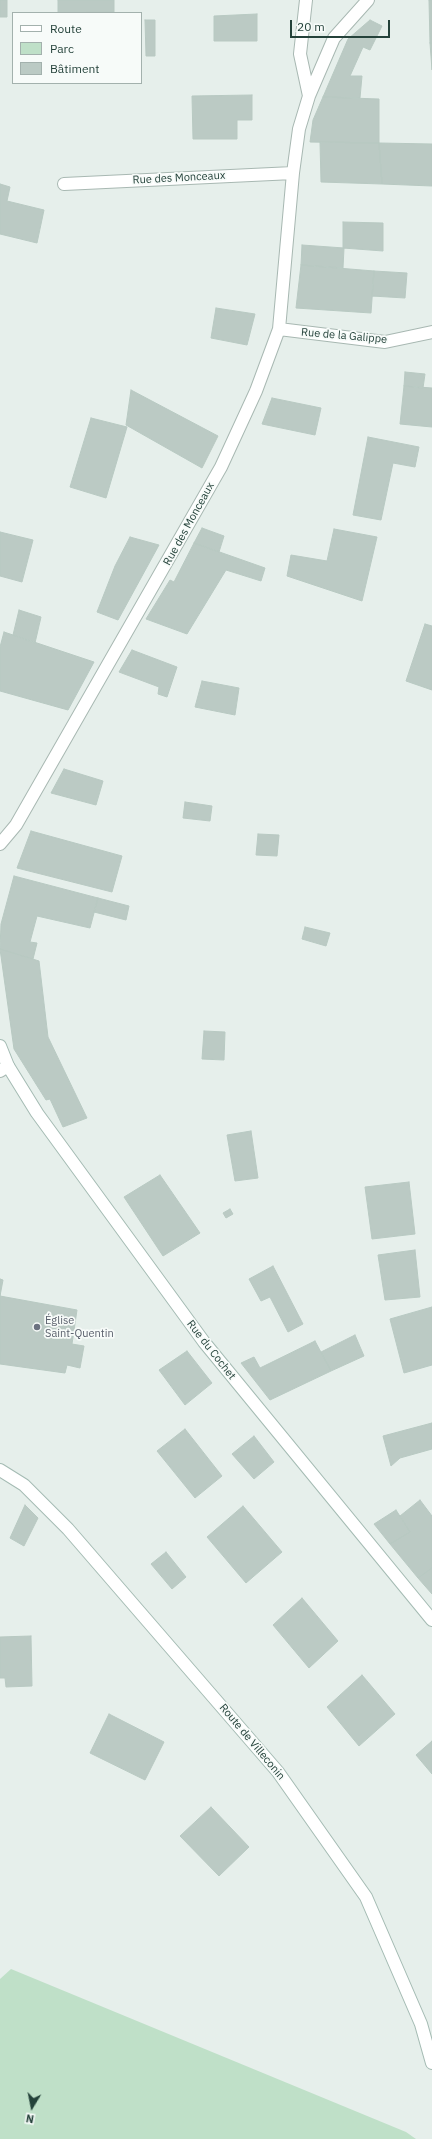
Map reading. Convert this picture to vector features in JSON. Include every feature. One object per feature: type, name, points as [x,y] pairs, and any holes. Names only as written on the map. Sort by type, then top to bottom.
[{"type":"street","name":"Rue des Monceaux","points":[[306,0],[300,54],[309,96]]},
{"type":"street","name":"Rue des Monceaux","points":[[0,844],[16,825],[221,467],[256,391],[279,329],[293,173],[299,129],[309,96],[334,38],[368,0]]},
{"type":"street","name":"Rue des Monceaux","points":[[64,184],[293,173]]},
{"type":"street","name":"Rue de la Galippe","points":[[279,329],[385,342],[432,332]]},
{"type":"street","name":"Rue du Cochet","points":[[0,1046],[4,1068],[204,1342],[432,1620]]},
{"type":"street","name":"Route de Villeconin","points":[[0,1470],[24,1485],[68,1529],[278,1772],[366,1897],[421,2024],[432,2063]]},
{"type":"green space","points":[[11,1969],[406,2132],[416,2139],[0,2139],[0,1979]]},
{"type":"building","points":[[0,0],[7,0],[7,17],[0,17]]},
{"type":"building","points":[[58,0],[114,0],[114,12],[58,12]]},
{"type":"building","points":[[429,0],[432,0],[432,43],[430,43]]},
{"type":"building","points":[[257,14],[257,41],[214,41],[214,16]]},
{"type":"building","points":[[145,20],[155,20],[155,56],[146,56]]},
{"type":"building","points":[[370,20],[382,26],[370,50],[363,47],[350,76],[362,76],[360,98],[323,97],[348,39]]},
{"type":"building","points":[[430,43],[432,43],[432,70]]},
{"type":"building","points":[[252,95],[252,120],[237,120],[237,139],[193,139],[192,96]]},
{"type":"building","points":[[323,97],[379,99],[379,143],[310,142],[313,120]]},
{"type":"building","points":[[320,142],[379,143],[382,184],[321,182]]},
{"type":"building","points":[[379,143],[432,144],[432,186],[382,184]]},
{"type":"building","points":[[0,184],[10,187],[7,201],[44,210],[37,243],[0,234]]},
{"type":"building","points":[[343,222],[383,223],[383,251],[343,248]]},
{"type":"building","points":[[302,245],[344,248],[343,268],[301,265]]},
{"type":"building","points":[[301,265],[374,271],[371,313],[296,308]]},
{"type":"building","points":[[374,271],[407,273],[405,298],[372,296]]},
{"type":"building","points":[[216,308],[255,314],[247,345],[211,338]]},
{"type":"building","points":[[405,372],[425,374],[423,388],[404,386]]},
{"type":"building","points":[[404,386],[432,388],[432,427],[400,424]]},
{"type":"building","points":[[131,390],[218,436],[202,468],[126,425]]},
{"type":"building","points":[[272,398],[321,408],[315,435],[262,424]]},
{"type":"building","points":[[91,418],[127,427],[106,498],[70,487]]},
{"type":"building","points":[[368,437],[419,447],[415,467],[393,463],[381,520],[353,515]]},
{"type":"building","points":[[202,528],[224,536],[219,552],[194,543]]},
{"type":"building","points":[[334,529],[377,537],[362,601],[287,576],[291,555],[327,561]]},
{"type":"building","points":[[0,532],[33,540],[22,582],[0,576]]},
{"type":"building","points":[[130,537],[159,545],[118,620],[97,612],[115,566]]},
{"type":"building","points":[[194,543],[265,568],[261,581],[226,570],[187,634],[146,619],[170,580],[174,582]]},
{"type":"building","points":[[19,610],[41,617],[35,643],[13,635]]},
{"type":"building","points":[[425,624],[432,626],[432,690],[406,681]]},
{"type":"building","points":[[4,632],[94,662],[68,710],[0,691],[0,647]]},
{"type":"building","points":[[132,650],[177,667],[167,697],[158,694],[159,687],[119,672]]},
{"type":"building","points":[[202,681],[239,688],[235,715],[195,707]]},
{"type":"building","points":[[64,769],[103,781],[96,805],[51,793]]},
{"type":"building","points":[[185,802],[212,806],[210,821],[183,818]]},
{"type":"building","points":[[31,831],[122,856],[112,892],[17,868]]},
{"type":"building","points":[[258,834],[279,835],[277,856],[256,855]]},
{"type":"building","points":[[14,876],[98,898],[90,928],[37,916],[30,942],[37,943],[33,959],[0,949],[1,924]]},
{"type":"building","points":[[98,898],[129,906],[126,920],[94,912]]},
{"type":"building","points":[[305,927],[330,933],[326,946],[302,939]]},
{"type":"building","points":[[0,949],[39,961],[48,1037],[87,1118],[63,1127],[50,1099],[46,1100],[14,1049]]},
{"type":"building","points":[[204,1031],[225,1032],[224,1060],[202,1059]]},
{"type":"building","points":[[251,1131],[258,1178],[235,1181],[227,1135]]},
{"type":"building","points":[[160,1175],[200,1233],[163,1256],[124,1197]]},
{"type":"building","points":[[409,1182],[415,1234],[372,1239],[365,1187]]},
{"type":"building","points":[[230,1209],[233,1214],[226,1218],[223,1213]]},
{"type":"building","points":[[415,1250],[420,1297],[385,1300],[378,1255]]},
{"type":"building","points":[[273,1266],[303,1324],[288,1332],[270,1297],[261,1301],[249,1279]]},
{"type":"building","points":[[0,1279],[3,1280],[0,1296]]},
{"type":"building","name":"Église Saint-Quentin","points":[[0,1296],[77,1310],[72,1344],[84,1346],[80,1368],[67,1365],[65,1373],[0,1364]]},
{"type":"building","points":[[432,1307],[432,1365],[404,1373],[390,1319]]},
{"type":"building","points":[[355,1335],[364,1356],[331,1371],[321,1352]]},
{"type":"building","points":[[315,1341],[331,1371],[270,1400],[241,1363],[254,1357],[260,1368]]},
{"type":"building","points":[[187,1351],[212,1383],[185,1405],[159,1370]]},
{"type":"building","points":[[432,1423],[432,1449],[400,1458],[391,1466],[383,1436]]},
{"type":"building","points":[[185,1429],[222,1476],[195,1498],[157,1451]]},
{"type":"building","points":[[254,1436],[274,1462],[254,1479],[232,1454]]},
{"type":"building","points":[[420,1500],[432,1516],[432,1568],[418,1578],[390,1544],[410,1532],[400,1516]]},
{"type":"building","points":[[25,1505],[38,1518],[24,1546],[10,1538]]},
{"type":"building","points":[[243,1506],[282,1552],[246,1583],[207,1537]]},
{"type":"building","points":[[396,1510],[410,1532],[390,1544],[374,1524]]},
{"type":"building","points":[[166,1552],[186,1577],[172,1589],[151,1564]]},
{"type":"building","points":[[432,1568],[432,1594],[418,1578]]},
{"type":"building","points":[[302,1598],[338,1641],[309,1668],[273,1625]]},
{"type":"building","points":[[31,1636],[32,1686],[6,1687],[5,1678],[0,1678],[0,1637]]},
{"type":"building","points":[[362,1675],[395,1714],[359,1746],[327,1707]]},
{"type":"building","points":[[109,1714],[164,1742],[145,1780],[90,1753]]},
{"type":"building","points":[[432,1741],[432,1774],[416,1755]]},
{"type":"building","points":[[211,1807],[249,1847],[219,1876],[180,1836]]},
{"type":"place","name":"Église Saint-Quentin","points":[[37,1327]]}]
